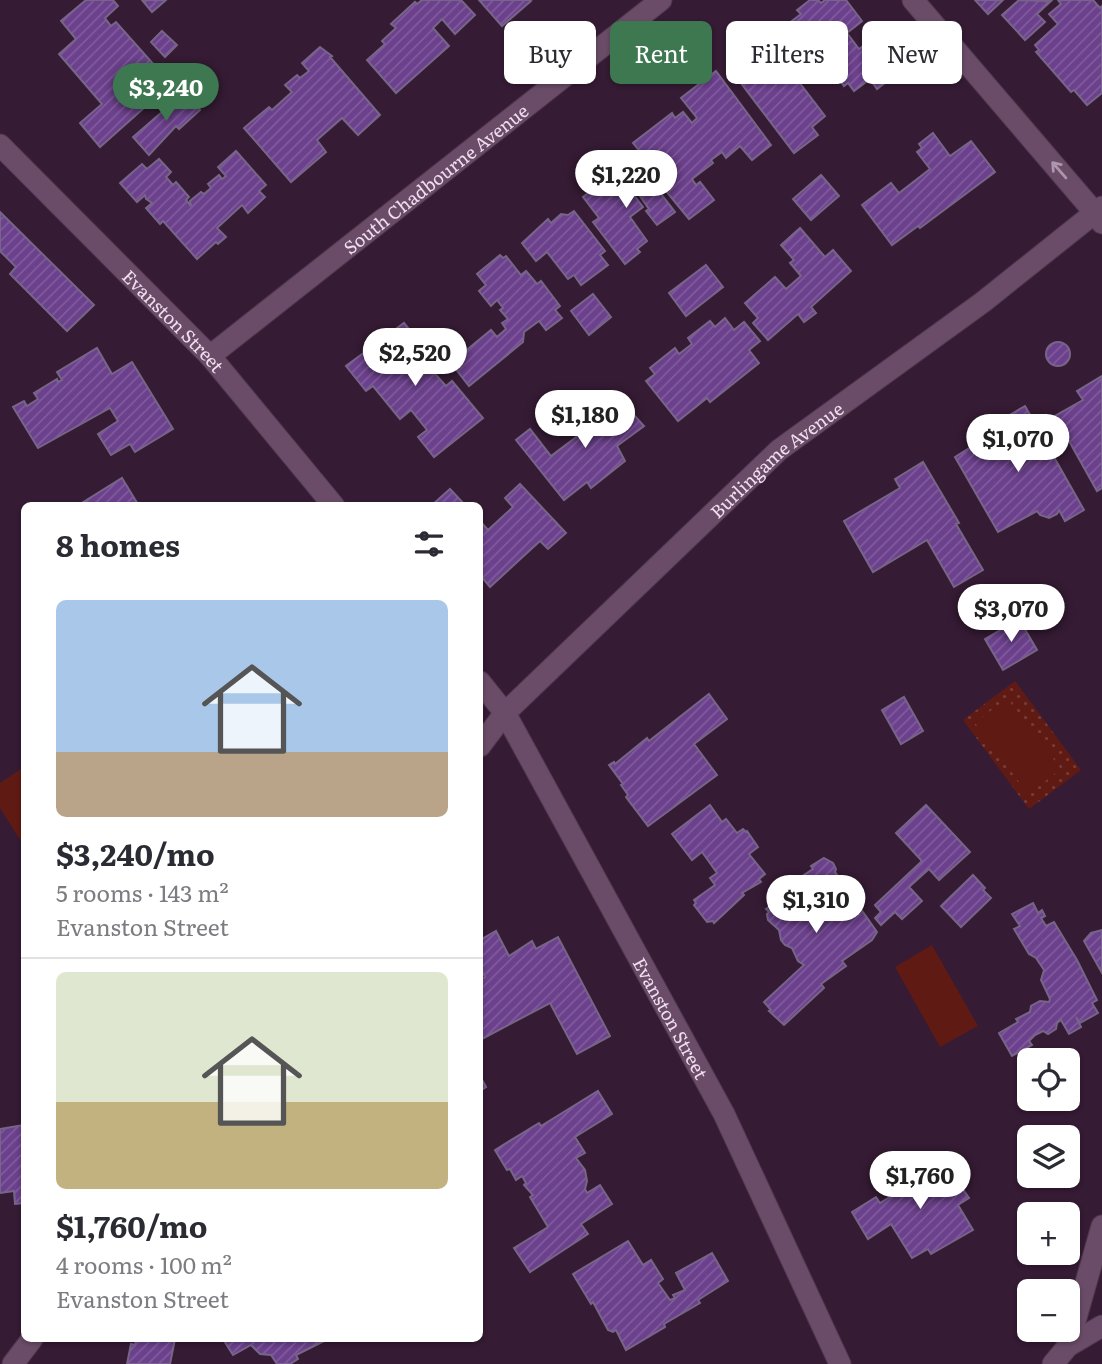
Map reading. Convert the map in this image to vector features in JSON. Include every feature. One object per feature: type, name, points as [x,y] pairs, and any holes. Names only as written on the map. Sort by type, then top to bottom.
[{"type":"street","name":"South Chadbourne Avenue","points":[[210,355],[661,0]]},
{"type":"street","points":[[913,0],[1100,214]]},
{"type":"street","name":"Evanston Street","points":[[0,145],[210,355],[331,502]]},
{"type":"street","name":"Burlingame Avenue","points":[[483,742],[505,713],[779,450],[1100,214]]},
{"type":"street","name":"Evanston Street","points":[[483,686],[505,713],[724,1114],[840,1364]]},
{"type":"street","points":[[1069,1346],[1102,1226]]},
{"type":"street","points":[[1053,1364],[1069,1346],[1102,1326]]},
{"type":"street","points":[[13,1364],[30,1342]]},
{"type":"shaded area","points":[[1015,681],[1081,770],[1029,809],[963,720]]},
{"type":"shaded area","points":[[1007,698],[1061,769],[1028,794],[975,723]]},
{"type":"shaded area","points":[[21,769],[21,841],[0,808],[0,783]]},
{"type":"shaded area","points":[[932,945],[978,1026],[940,1047],[895,967]]},
{"type":"building","points":[[86,0],[113,0],[118,6],[105,18],[111,26],[116,22],[171,84],[100,147],[80,123],[102,104],[59,54],[76,39],[61,21]]},
{"type":"building","points":[[142,0],[166,0],[152,12]]},
{"type":"building","points":[[422,0],[461,0],[475,15],[455,34],[442,19],[433,28],[449,46],[396,93],[367,60],[385,44],[382,41],[396,28],[391,24],[415,2],[417,4]]},
{"type":"building","points":[[479,0],[531,1],[508,21],[504,21],[502,26]]},
{"type":"building","points":[[810,0],[818,0],[821,3],[825,0],[846,0],[862,21],[848,32],[848,21],[792,21],[801,14],[797,10]]},
{"type":"building","points":[[975,0],[1003,0],[988,14]]},
{"type":"building","points":[[1019,0],[1051,1],[1037,14],[1045,22],[1025,40],[1002,15]]},
{"type":"building","points":[[1058,0],[1093,0],[1100,8],[1102,6],[1102,93],[1087,105],[1074,90],[1071,92],[1036,52],[1039,50],[1035,45],[1058,24],[1049,14],[1061,4]]},
{"type":"building","points":[[162,31],[177,45],[165,57],[151,42]]},
{"type":"building","points":[[848,34],[859,49],[862,47],[863,84],[854,91],[848,83]]},
{"type":"building","points":[[320,47],[332,56],[330,57],[380,115],[358,135],[342,118],[317,140],[326,152],[291,182],[244,128],[269,107],[272,110],[292,92],[285,85],[297,75],[300,78],[309,71],[302,63]]},
{"type":"building","points":[[716,71],[771,145],[752,160],[740,146],[726,158],[722,152],[711,160],[713,163],[692,179],[696,185],[700,182],[714,200],[689,219],[638,157],[642,154],[633,143],[672,113],[675,118],[683,112],[692,123],[697,118],[681,98],[699,84],[712,84],[712,74]]},
{"type":"building","points":[[742,84],[801,84],[825,116],[812,127],[818,135],[794,153]]},
{"type":"building","points":[[184,93],[200,110],[179,129],[176,126],[149,155],[133,137]]},
{"type":"building","points":[[933,133],[950,156],[971,141],[995,172],[920,228],[918,226],[892,245],[862,205],[891,183],[899,193],[930,169],[917,152],[922,148],[919,144]]},
{"type":"building","points":[[236,151],[266,185],[259,191],[265,197],[248,213],[242,205],[217,228],[226,237],[197,259],[163,221],[160,224],[146,208],[152,203],[145,195],[137,202],[120,183],[142,164],[147,169],[159,159],[171,172],[166,177],[173,185],[176,182],[189,197],[186,200],[191,206],[190,201],[211,188],[208,184],[219,175],[222,179],[226,176],[218,167]]},
{"type":"building","points":[[617,167],[620,170],[623,167],[634,183],[645,173],[675,212],[657,225],[646,211],[649,209],[637,192],[634,195],[643,207],[630,217],[647,241],[637,249],[640,252],[625,264],[593,222],[599,218],[583,197],[610,176]]},
{"type":"building","points":[[821,175],[839,196],[811,220],[793,199]]},
{"type":"building","points":[[574,211],[605,251],[600,255],[608,265],[581,285],[574,275],[568,279],[547,252],[536,261],[522,243],[548,219],[551,223],[561,214],[568,215]]},
{"type":"building","points":[[0,212],[94,305],[67,331],[10,274],[16,267],[0,251]]},
{"type":"building","points":[[800,228],[825,257],[833,250],[851,271],[811,307],[816,313],[804,322],[798,314],[768,340],[753,323],[758,318],[745,303],[775,277],[786,289],[801,276],[790,263],[794,260],[781,245]]},
{"type":"building","points":[[500,255],[503,258],[506,256],[521,275],[526,271],[537,284],[541,281],[560,306],[555,310],[562,318],[546,330],[539,321],[524,332],[523,342],[469,386],[451,363],[491,330],[497,337],[506,329],[502,323],[508,319],[500,310],[503,308],[497,300],[491,306],[479,291],[486,285],[477,274]]},
{"type":"building","points":[[706,265],[723,287],[686,316],[669,293]]},
{"type":"building","points":[[593,294],[611,317],[589,335],[571,311]]},
{"type":"building","points":[[725,318],[734,330],[744,322],[760,341],[749,350],[759,363],[710,402],[707,398],[678,421],[646,381],[655,374],[650,368],[675,348],[679,354],[692,344],[688,338],[710,321],[715,327]]},
{"type":"building","points":[[404,323],[433,359],[426,364],[446,386],[452,381],[483,418],[434,457],[418,437],[427,430],[411,410],[400,419],[373,386],[366,391],[346,366]]},
{"type":"building","points":[[1058,342],[1066,346],[1070,354],[1066,362],[1058,366],[1050,362],[1046,354],[1050,346]]},
{"type":"building","points":[[97,348],[112,374],[132,362],[173,429],[135,452],[130,444],[111,455],[98,434],[118,421],[110,408],[38,448],[13,407],[24,401],[27,406],[38,399],[34,393],[57,379],[58,382],[62,380],[57,372]]},
{"type":"building","points":[[1102,376],[1102,488],[1097,491],[1055,416],[1083,400],[1077,391]]},
{"type":"building","points":[[616,395],[644,426],[617,446],[625,461],[591,488],[587,482],[564,500],[516,440],[530,429],[551,456],[604,416],[598,409]]},
{"type":"building","points":[[1025,406],[1084,510],[1065,521],[1059,510],[1049,518],[1037,511],[998,532],[955,457],[993,433],[989,427]]},
{"type":"building","points":[[923,462],[983,570],[954,587],[927,540],[873,572],[844,521],[900,488],[895,479]]},
{"type":"building","points":[[122,478],[137,502],[83,502]]},
{"type":"building","points":[[520,484],[566,533],[548,549],[540,541],[490,587],[483,579],[483,524],[488,530],[513,507],[505,498]]},
{"type":"building","points":[[450,489],[462,502],[435,502]]},
{"type":"building","points":[[1019,619],[1037,650],[1003,670],[985,639]]},
{"type":"building","points":[[709,694],[727,719],[694,744],[717,775],[648,826],[626,797],[628,795],[621,785],[623,784],[609,765],[614,762],[615,764],[647,738],[649,741]]},
{"type":"building","points":[[904,697],[923,731],[901,744],[882,710]]},
{"type":"building","points":[[710,805],[722,822],[726,819],[737,833],[743,829],[747,831],[758,847],[749,854],[765,874],[759,879],[761,882],[742,893],[744,895],[714,923],[707,922],[694,905],[694,900],[715,885],[710,878],[717,873],[702,852],[692,860],[672,834]]},
{"type":"building","points":[[926,805],[970,852],[939,880],[929,869],[909,887],[922,901],[902,919],[895,912],[881,925],[875,918],[881,912],[875,905],[922,861],[896,833]]},
{"type":"building","points":[[824,858],[833,863],[835,872],[877,932],[872,940],[842,961],[846,966],[821,984],[824,988],[784,1025],[769,1011],[771,1010],[764,1002],[804,965],[798,961],[792,948],[781,940],[779,930],[768,920],[769,912],[766,909],[797,888],[793,882]]},
{"type":"building","points":[[973,875],[991,898],[961,927],[941,906]]},
{"type":"building","points":[[1033,903],[1038,913],[1042,910],[1045,916],[1041,918],[1046,926],[1054,922],[1097,1000],[1092,1003],[1098,1013],[1080,1023],[1076,1017],[1081,1027],[1069,1034],[1061,1020],[1056,1029],[1048,1034],[1043,1031],[1035,1035],[1029,1041],[1032,1045],[1017,1048],[1017,1053],[1012,1056],[999,1033],[1030,1012],[1031,1006],[1040,1001],[1049,1002],[1050,999],[1041,980],[1044,970],[1036,958],[1029,954],[1014,929],[1020,926],[1012,914]]},
{"type":"building","points":[[1102,930],[1102,973],[1084,941],[1091,933]]},
{"type":"building","points":[[496,931],[509,956],[532,941],[536,949],[558,937],[610,1036],[577,1054],[550,1003],[483,1038],[483,938]]},
{"type":"building","points":[[598,1091],[612,1114],[575,1137],[585,1153],[576,1158],[585,1170],[587,1193],[600,1185],[612,1204],[581,1224],[588,1234],[530,1272],[514,1248],[548,1227],[530,1197],[533,1195],[524,1185],[526,1183],[522,1176],[516,1180],[495,1150]]},
{"type":"building","points":[[21,1126],[21,1203],[15,1204],[14,1191],[0,1193],[0,1129]]},
{"type":"building","points":[[942,1159],[969,1198],[958,1205],[973,1230],[931,1254],[928,1249],[912,1258],[891,1224],[868,1239],[852,1212],[876,1197],[880,1203],[893,1195],[890,1191]]},
{"type":"building","points":[[628,1241],[643,1265],[651,1260],[663,1279],[658,1283],[670,1300],[675,1298],[673,1295],[685,1290],[676,1273],[712,1253],[728,1281],[698,1300],[700,1303],[664,1324],[665,1327],[626,1350],[616,1330],[608,1330],[593,1302],[591,1304],[573,1274]]},
{"type":"building","points":[[136,1342],[174,1342],[170,1364],[127,1364],[131,1344],[135,1345]]},
{"type":"building","points":[[225,1342],[322,1342],[296,1355],[298,1359],[290,1364],[277,1364],[271,1355],[260,1354],[251,1345],[233,1355]]}]
